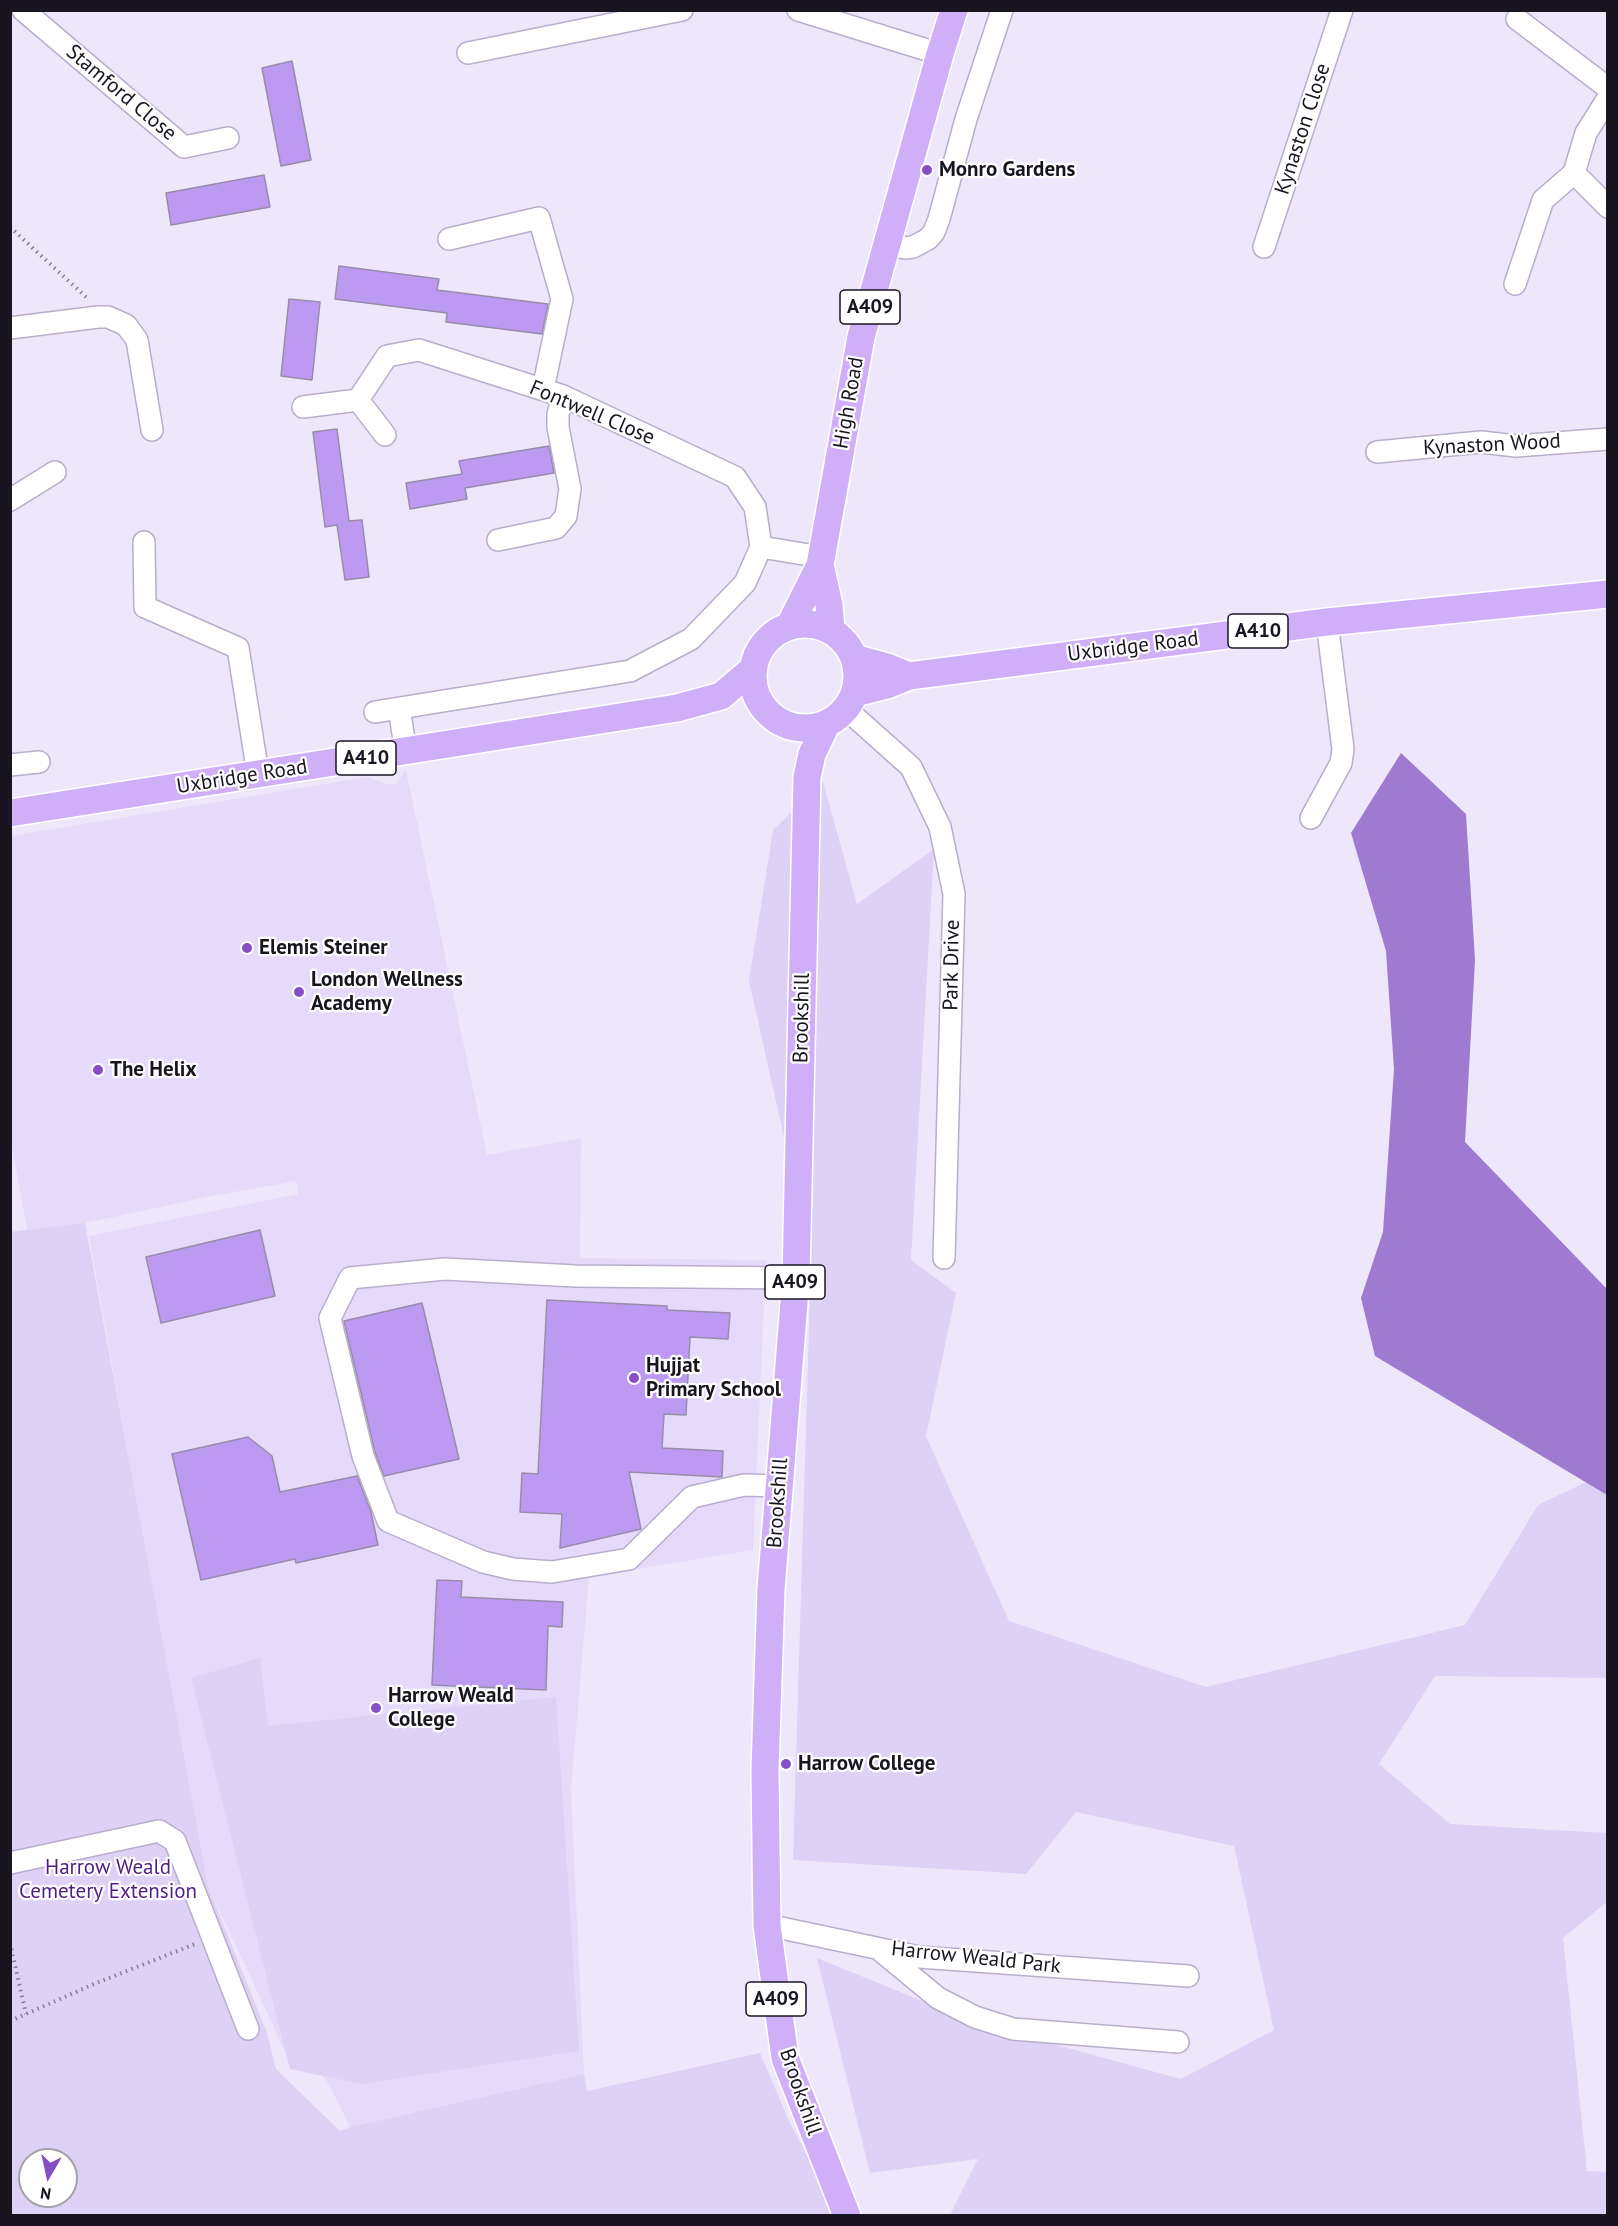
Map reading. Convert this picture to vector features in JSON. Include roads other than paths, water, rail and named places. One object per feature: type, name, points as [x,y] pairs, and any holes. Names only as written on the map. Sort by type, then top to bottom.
[{"type":"main road","name":"High Road","points":[[790,625],[821,561],[861,337],[954,10]]},
{"type":"main road","name":"High Road","points":[[821,561],[831,630]]},
{"type":"main road","name":"Uxbridge Road","points":[[842,709],[909,676],[1327,622],[1608,594]]},
{"type":"main road","points":[[808,624],[831,630],[845,642],[854,658],[858,675],[842,709],[808,729],[790,727],[773,719],[760,706],[752,684],[753,663],[761,646],[774,633],[790,625],[808,624]]},
{"type":"main road","name":"Uxbridge Road","points":[[854,658],[909,676]]},
{"type":"main road","name":"Uxbridge Road","points":[[10,813],[677,708],[721,696],[753,669]]},
{"type":"main road","name":"Uxbridge Road","points":[[721,696],[760,706]]},
{"type":"main road","name":"Brookshill","points":[[807,777],[812,754],[842,709]]},
{"type":"main road","name":"Brookshill","points":[[790,727],[803,753],[807,777],[796,1278],[771,1589],[765,1770],[767,1924],[785,2058],[847,2216]]},
{"type":"street","name":"Stamford Close","points":[[23,10],[184,147],[228,138]]},
{"type":"street","points":[[468,53],[682,10]]},
{"type":"street","points":[[798,10],[940,54]]},
{"type":"street","points":[[887,244],[905,248],[913,247],[928,239],[934,232],[966,119],[1002,10]]},
{"type":"street","name":"Kynaston Close","points":[[1264,247],[1342,10]]},
{"type":"street","points":[[1517,19],[1608,88]]},
{"type":"street","points":[[1515,284],[1543,200],[1574,173],[1586,133],[1608,98]]},
{"type":"street","points":[[1574,173],[1608,207]]},
{"type":"street","points":[[449,239],[539,218],[562,300],[553,393],[570,489],[566,516],[556,528],[498,540]]},
{"type":"street","points":[[10,328],[98,317],[108,317],[126,325],[137,340],[152,430]]},
{"type":"street","name":"Fontwell Close","points":[[358,400],[387,356],[419,350],[553,393],[735,477],[755,507],[761,547]]},
{"type":"street","points":[[303,407],[358,400],[385,435]]},
{"type":"street","name":"Kynaston Wood","points":[[1377,452],[1481,442],[1516,446],[1608,439]]},
{"type":"street","points":[[10,500],[55,472]]},
{"type":"street","points":[[144,542],[145,607],[238,648],[258,774]]},
{"type":"street","points":[[375,712],[630,671],[691,639],[745,583],[761,547],[821,561]]},
{"type":"street","points":[[1311,818],[1341,764],[1343,749],[1327,622]]},
{"type":"street","points":[[399,708],[406,752]]},
{"type":"street","name":"Park Drive","points":[[842,709],[910,767],[940,827],[954,894],[944,1258]]},
{"type":"street","points":[[10,765],[39,762]]},
{"type":"street","points":[[779,1486],[744,1485],[692,1497],[629,1559],[552,1572],[513,1569],[483,1562],[388,1521],[363,1456],[330,1318],[350,1278],[445,1269],[575,1276],[796,1278]]},
{"type":"street","points":[[10,1863],[159,1831],[175,1841],[248,2029]]},
{"type":"street","name":"Harrow Weald Park","points":[[767,1924],[919,1957],[1188,1976]]},
{"type":"street","points":[[879,1948],[938,1998],[985,2020],[1013,2029],[1178,2042]]},
{"type":"place","name":"Monro Gardens","points":[[927,170]]},
{"type":"place","name":"Elemis Steiner","points":[[247,948]]},
{"type":"place","name":"London Wellness Academy","points":[[299,992]]},
{"type":"place","name":"The Helix","points":[[98,1070]]},
{"type":"place","name":"Hujjat Primary School","points":[[634,1378]]},
{"type":"place","name":"Harrow Weald College","points":[[376,1708]]},
{"type":"place","name":"Harrow College","points":[[786,1764]]},
{"type":"park label","name":"Harrow Weald Cemetery Extension","points":[[108,1880]]}]
